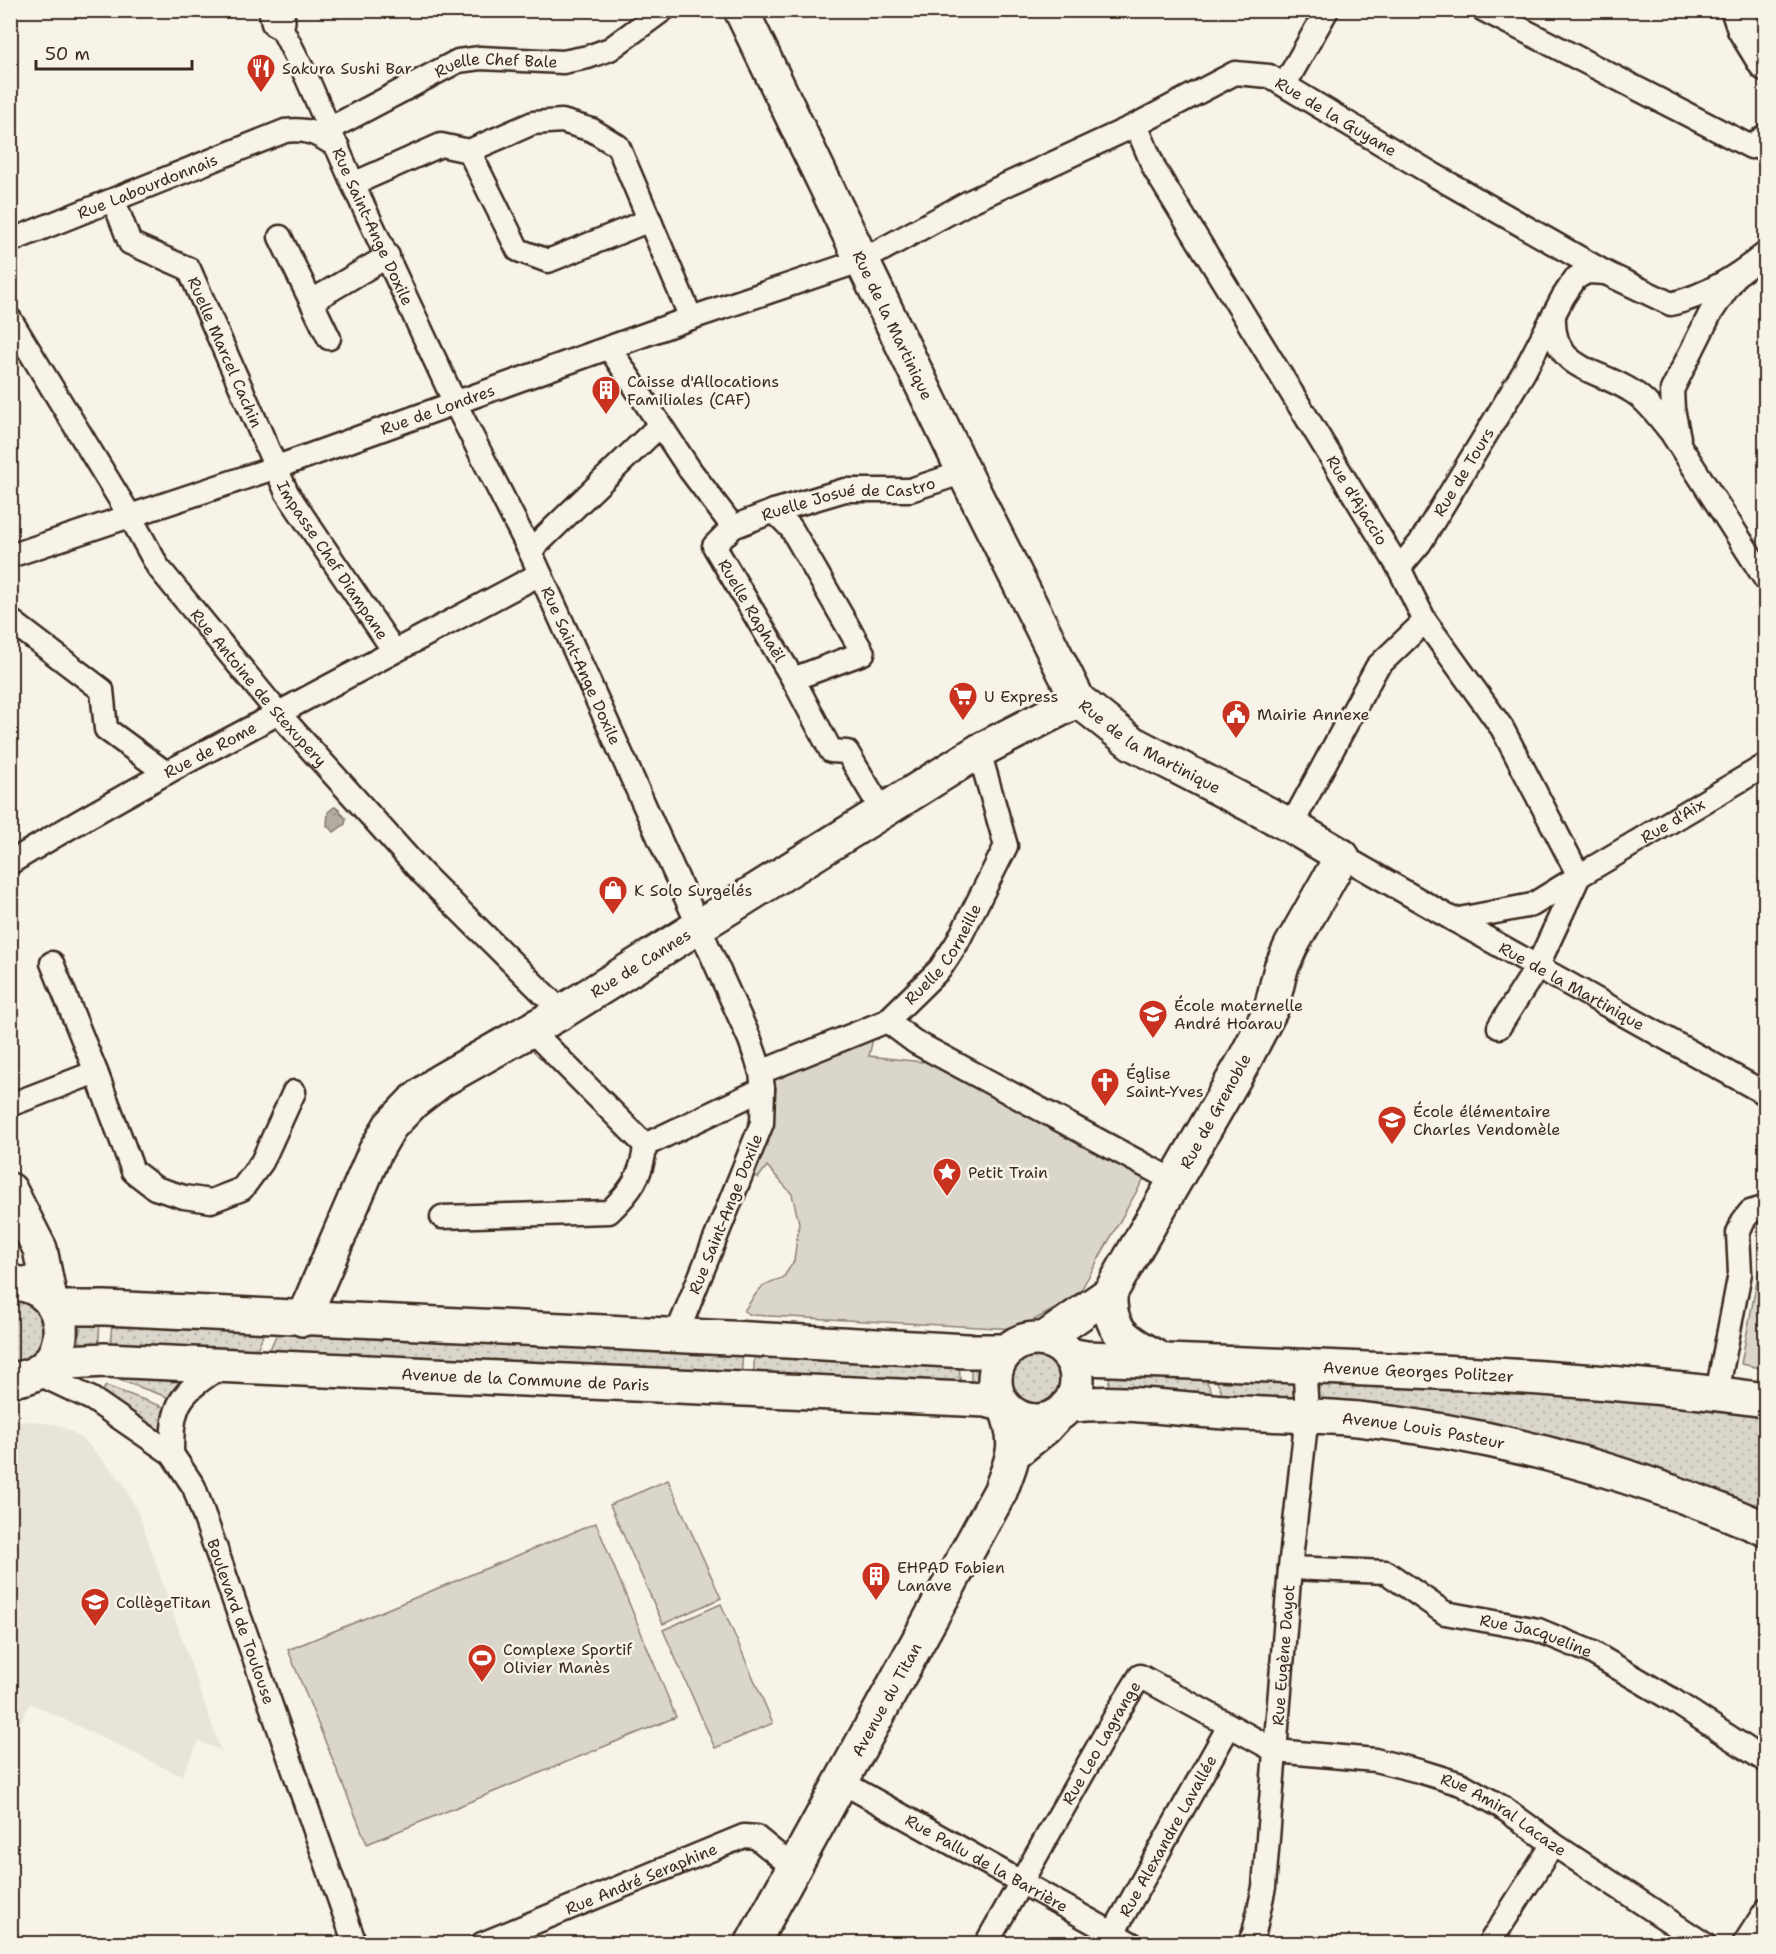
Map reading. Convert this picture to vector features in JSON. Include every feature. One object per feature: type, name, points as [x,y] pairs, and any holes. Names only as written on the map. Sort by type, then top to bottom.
[{"type":"main road","name":"Rue de la Martinique","points":[[741,10],[964,472],[1078,700],[1132,743],[1342,855]]},
{"type":"main road","points":[[1743,15],[1766,64]]},
{"type":"main road","name":"Rue de Cannes","points":[[303,1319],[375,1152],[390,1126],[412,1102],[440,1082],[562,1012],[979,751],[1078,700]]},
{"type":"main road","name":"Rue de Grenoble","points":[[1058,1347],[1077,1317],[1110,1293],[1176,1182],[1271,1009],[1281,968],[1291,946],[1342,855]]},
{"type":"main road","points":[[12,1203],[40,1249],[53,1304],[62,1327],[59,1347],[32,1372]]},
{"type":"main road","points":[[10,1283],[22,1283],[37,1288],[53,1304],[105,1308],[967,1352],[1006,1351]]},
{"type":"main road","points":[[1110,1293],[1109,1305],[1115,1328],[1126,1340],[1161,1360]]},
{"type":"main road","points":[[1014,1453],[1061,1412],[1074,1394],[1077,1381],[1075,1367],[1058,1347],[1023,1341],[1006,1351],[998,1363],[995,1377],[996,1391],[1004,1406],[1024,1419],[1034,1421],[1061,1412]]},
{"type":"main road","name":"Avenue Georges Politzer","points":[[1058,1347],[1086,1358],[1570,1379],[1766,1400]]},
{"type":"main road","name":"Avenue de la Commune de Paris","points":[[32,1372],[105,1360],[986,1400],[1004,1406]]},
{"type":"main road","name":"Avenue Louis Pasteur","points":[[1061,1412],[1097,1402],[1307,1415],[1360,1420],[1462,1435],[1551,1453],[1628,1476],[1703,1502],[1766,1529]]},
{"type":"main road","name":"Avenue du Titan","points":[[752,1944],[1000,1492],[1014,1453],[1015,1438],[1004,1406]]},
{"type":"street","name":"Ruelle Chef Bale","points":[[333,138],[458,62],[480,58],[563,62],[588,57],[610,49],[663,10]]},
{"type":"street","points":[[1285,84],[1327,10]]},
{"type":"street","points":[[1484,10],[1751,147],[1766,135]]},
{"type":"street","name":"Rue Saint-Ange Doxile","points":[[275,14],[307,78],[353,184],[455,403],[530,551],[750,1040],[762,1080],[762,1123],[676,1336]]},
{"type":"street","name":"Rue de la Guyane","points":[[863,260],[969,202],[1136,124],[1235,73],[1269,76],[1285,84],[1434,175],[1606,273],[1671,304]]},
{"type":"street","points":[[285,132],[304,111],[307,99],[307,78]]},
{"type":"street","points":[[353,184],[441,145],[470,151],[533,123],[562,121],[591,130],[618,146],[691,318]]},
{"type":"street","name":"Rue d'Ajaccio","points":[[1136,124],[1155,170],[1399,568],[1425,621],[1502,728],[1579,876]]},
{"type":"street","points":[[285,132],[300,129],[333,138]]},
{"type":"street","name":"Rue Labourdonnais","points":[[10,241],[285,132]]},
{"type":"street","points":[[470,151],[518,250],[548,261],[650,220]]},
{"type":"street","name":"Ruelle Marcel Cachin","points":[[114,201],[130,243],[189,269],[277,467]]},
{"type":"street","points":[[280,237],[329,338]]},
{"type":"street","points":[[1692,349],[1688,326],[1683,316],[1671,304],[1706,293],[1734,278],[1766,253]]},
{"type":"street","points":[[312,301],[388,256]]},
{"type":"street","name":"Rue de Londres","points":[[10,556],[277,467],[691,318],[863,260]]},
{"type":"street","name":"Rue de Tours","points":[[1399,568],[1420,543],[1524,372],[1563,297],[1575,279],[1588,273],[1606,273]]},
{"type":"street","points":[[1681,448],[1673,409],[1672,390],[1710,314],[1734,278]]},
{"type":"street","points":[[1554,315],[1553,330],[1556,340],[1567,358]]},
{"type":"street","name":"Rue Antoine de Stexupery","points":[[10,319],[130,516],[158,567],[279,714],[423,874],[562,1012]]},
{"type":"street","points":[[610,349],[690,470],[733,527]]},
{"type":"street","points":[[1524,372],[1536,363],[1552,358],[1567,358],[1634,392],[1660,418],[1766,580]]},
{"type":"street","points":[[1634,392],[1672,390]]},
{"type":"street","points":[[530,551],[660,425]]},
{"type":"street","name":"Impasse Chef Diampane","points":[[277,467],[287,493],[394,651]]},
{"type":"street","name":"Ruelle Josué de Castro","points":[[733,527],[844,490],[910,490],[964,472]]},
{"type":"street","points":[[774,512],[791,528],[863,653],[793,679]]},
{"type":"street","name":"Ruelle Raphaël","points":[[733,527],[714,546],[793,679],[831,751],[847,752],[883,812]]},
{"type":"street","name":"Rue de Rome","points":[[10,862],[85,817],[540,574]]},
{"type":"street","points":[[10,620],[102,690],[106,729],[166,773]]},
{"type":"street","points":[[1291,826],[1377,667],[1425,621]]},
{"type":"street","name":"Ruelle Corneille","points":[[645,1145],[762,1080],[887,1021],[940,969],[957,943],[1006,846],[979,751]]},
{"type":"street","name":"Rue d'Aix","points":[[1454,920],[1532,905],[1766,765]]},
{"type":"street","name":"Rue de la Martinique","points":[[1342,855],[1537,967],[1766,1094]]},
{"type":"street","points":[[1499,1026],[1537,967],[1579,876]]},
{"type":"street","points":[[52,963],[133,1171],[155,1188],[184,1197],[211,1201],[242,1189],[262,1162],[294,1092]]},
{"type":"street","points":[[887,1021],[915,1042],[1176,1182]]},
{"type":"street","points":[[442,1217],[609,1212],[629,1194],[644,1164],[645,1145],[531,1030]]},
{"type":"street","points":[[10,1105],[96,1072]]},
{"type":"street","points":[[1717,1393],[1740,1273],[1738,1233],[1750,1212],[1760,1209],[1766,1212]]},
{"type":"street","points":[[172,1454],[172,1425],[177,1406],[192,1386],[222,1365]]},
{"type":"street","name":"Rue Eugène Dayot","points":[[1249,1944],[1254,1933],[1264,1887],[1290,1568],[1307,1415],[1305,1377],[1300,1366]]},
{"type":"street","name":"Boulevard de Toulouse","points":[[32,1372],[92,1399],[172,1454],[194,1487],[355,1944]]},
{"type":"street","name":"Rue Jacqueline","points":[[1290,1568],[1386,1572],[1445,1612],[1538,1630],[1591,1652],[1671,1699],[1766,1761]]},
{"type":"street","name":"Rue Leo Lagrange","points":[[986,1944],[1140,1676],[1276,1751]]},
{"type":"street","name":"Rue Alexandre Lavallée","points":[[1118,1940],[1229,1726]]},
{"type":"street","name":"Rue Amiral Lacaze","points":[[1276,1751],[1375,1760],[1461,1784],[1502,1807],[1552,1844],[1704,1944]]},
{"type":"street","name":"Rue Pallu de la Barrière","points":[[840,1781],[1021,1881],[1118,1940]]},
{"type":"street","name":"Rue André Seraphine","points":[[482,1944],[744,1836],[756,1838],[794,1868]]},
{"type":"street","points":[[1489,1944],[1552,1844]]},
{"type":"street","points":[[1744,1944],[1766,1910]]},
{"type":"shaded area","points":[[874,1034],[869,1056],[922,1062],[929,1060],[1147,1173],[1081,1290],[1062,1305],[1017,1329],[751,1315],[744,1311],[756,1293],[764,1286],[783,1278],[794,1261],[799,1223],[792,1194],[767,1166],[758,1178],[753,1173],[773,1078]]},
{"type":"shaded area","points":[[1759,1270],[1765,1270],[1765,1369],[1741,1364]]},
{"type":"shaded area","points":[[11,1292],[38,1300],[49,1346],[11,1368]]},
{"type":"shaded area","points":[[90,1319],[100,1320],[98,1352],[87,1352],[79,1343],[80,1327]]},
{"type":"shaded area","points":[[112,1320],[266,1328],[253,1359],[110,1352]]},
{"type":"shaded area","points":[[279,1329],[743,1350],[741,1381],[266,1358]]},
{"type":"shaded area","points":[[755,1350],[959,1360],[961,1393],[753,1382]]},
{"type":"shaded area","points":[[1031,1350],[1043,1350],[1053,1354],[1062,1363],[1066,1385],[1058,1400],[1043,1408],[1031,1408],[1021,1404],[1012,1395],[1008,1385],[1008,1373],[1012,1363],[1021,1354]]},
{"type":"shaded area","points":[[971,1361],[980,1362],[986,1376],[982,1392],[971,1392]]},
{"type":"shaded area","points":[[1111,1368],[1201,1371],[1212,1392],[1213,1403],[1107,1395]]},
{"type":"shaded area","points":[[191,1372],[173,1399],[108,1376]]},
{"type":"shaded area","points":[[1212,1372],[1288,1375],[1296,1383],[1295,1399],[1221,1403],[1221,1390]]},
{"type":"shaded area","points":[[1329,1378],[1535,1388],[1765,1414],[1765,1523],[1321,1407],[1316,1391]]},
{"type":"shaded area","points":[[106,1386],[169,1409],[167,1430],[160,1435],[101,1393]]},
{"type":"shaded area","name":"CollègeTitan","points":[[30,1421],[58,1425],[88,1444],[121,1480],[138,1512],[221,1751],[199,1741],[181,1776],[30,1703],[11,1742],[11,1423]]},
{"type":"shaded area","points":[[668,1480],[721,1598],[663,1624],[610,1505]]},
{"type":"shaded area","name":"Complexe Sportif Olivier Manès","points":[[596,1523],[676,1717],[367,1844],[288,1650]]},
{"type":"shaded area","points":[[721,1604],[773,1723],[715,1748],[663,1630]]},
{"type":"water","points":[[334,807],[338,808],[346,819],[345,824],[334,832],[327,826],[328,812]]},
{"type":"place","name":"Sakura Sushi Bar","points":[[261,94]]},
{"type":"place","name":"Caisse d'Allocations Familiales (CAF)","points":[[606,416]]},
{"type":"place","name":"U Express","points":[[963,722]]},
{"type":"place","name":"Mairie Annexe","points":[[1236,740]]},
{"type":"place","name":"K Solo Surgelés","points":[[613,916]]},
{"type":"place","name":"École maternelle André Hoarau","points":[[1153,1040]]},
{"type":"place","name":"Église Saint-Yves","points":[[1105,1108]]},
{"type":"place","name":"École élémentaire Charles Vendomèle","points":[[1392,1146]]},
{"type":"place","name":"Petit Train","points":[[947,1198]]},
{"type":"place","name":"EHPAD Fabien Lanave","points":[[876,1602]]},
{"type":"place","name":"CollègeTitan","points":[[95,1628]]},
{"type":"place","name":"Complexe Sportif Olivier Manès","points":[[482,1684]]}]
